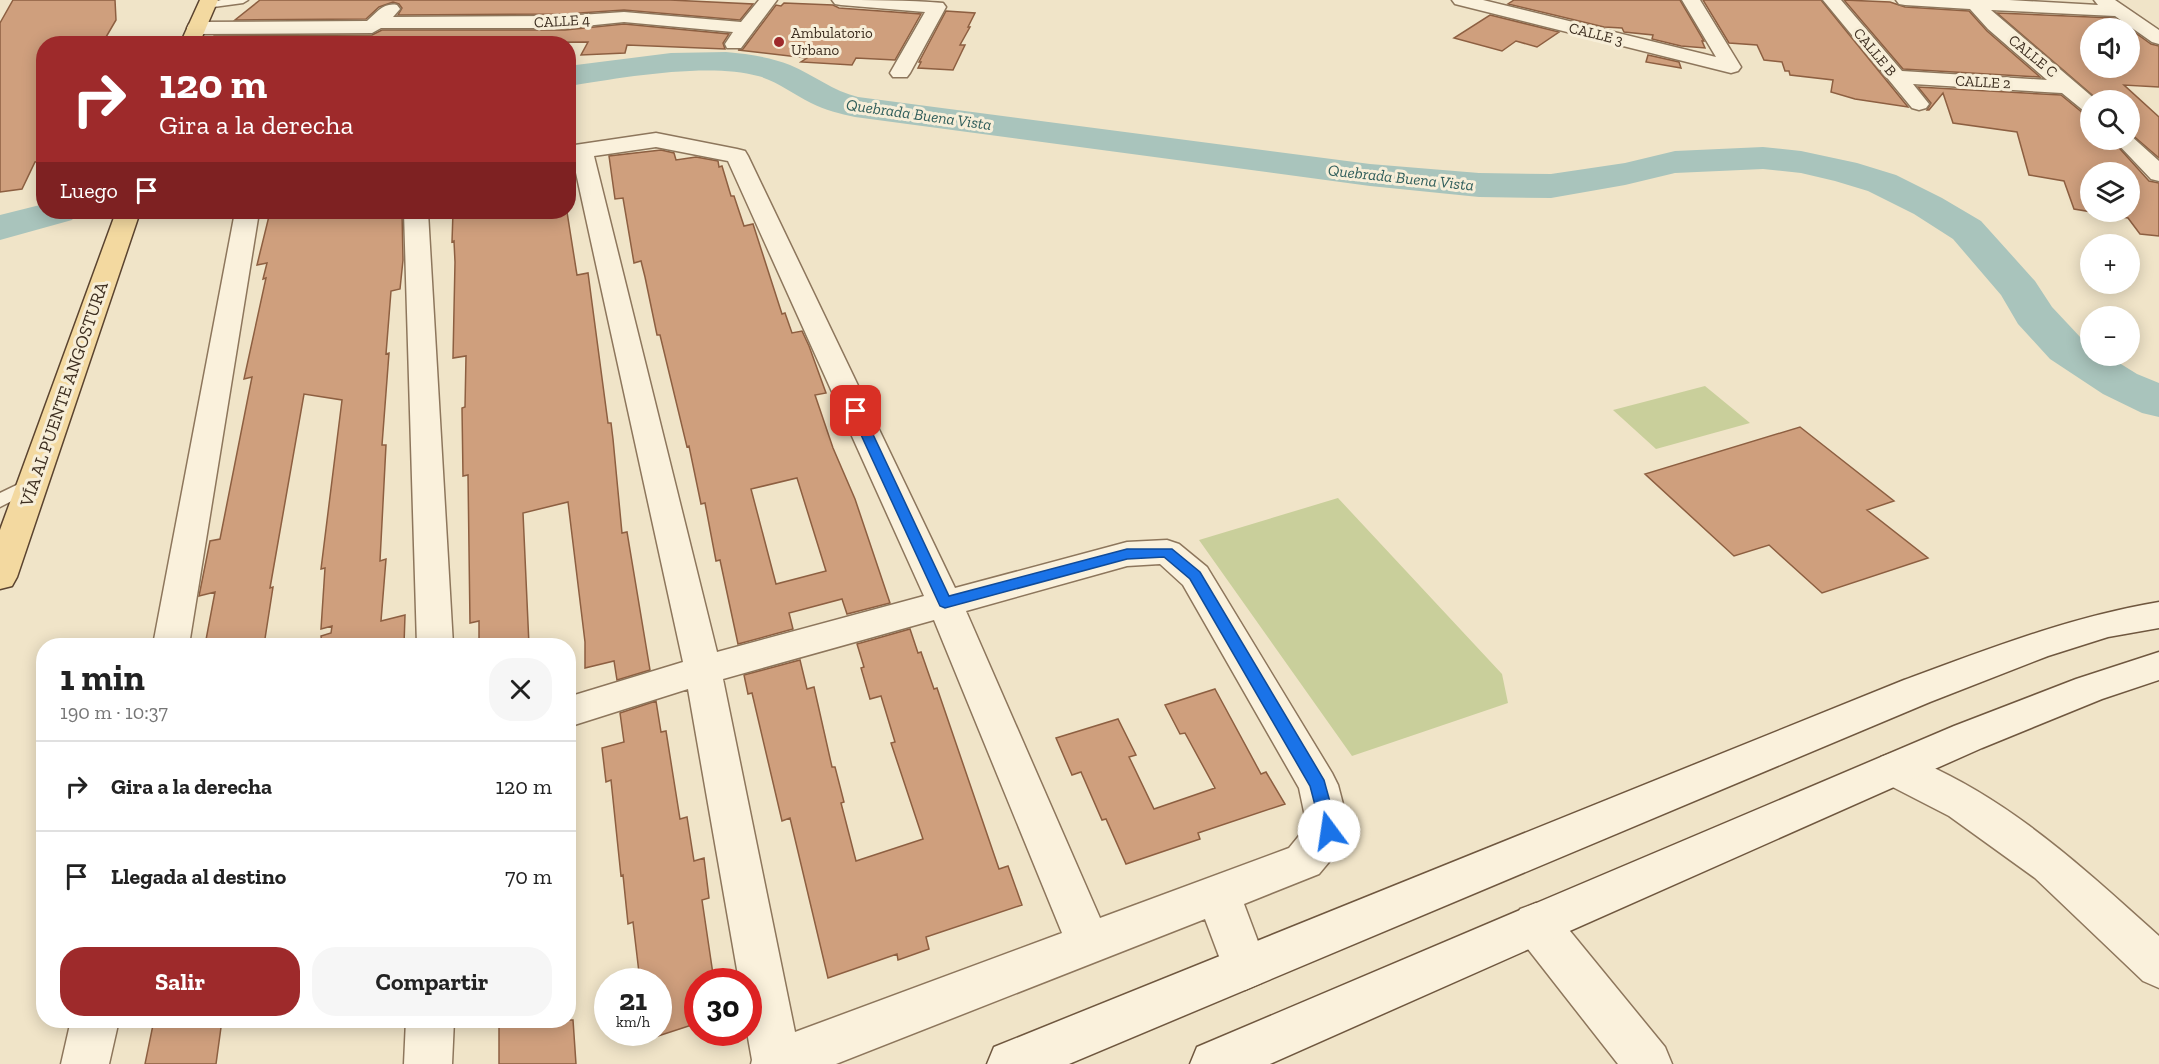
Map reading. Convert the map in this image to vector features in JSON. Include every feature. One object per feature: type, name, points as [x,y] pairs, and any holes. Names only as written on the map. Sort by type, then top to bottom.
[{"type":"main road","points":[[193,36],[208,3]]},
{"type":"main road","name":"VÍA AL PUENTE ANGOSTURA","points":[[0,577],[125,220]]},
{"type":"street","points":[[374,25],[401,0]]},
{"type":"street","points":[[731,48],[747,28],[762,0]]},
{"type":"street","points":[[841,0],[937,7],[900,74]]},
{"type":"street","name":"CALLE 3","points":[[1461,0],[1731,67],[1691,0]]},
{"type":"street","name":"CALLE B","points":[[1832,0],[1919,104]]},
{"type":"street","points":[[1905,0],[2119,11]]},
{"type":"street","points":[[2103,0],[2159,38]]},
{"type":"street","name":"CALLE C","points":[[1975,4],[2008,36],[2080,97]]},
{"type":"street","name":"CALLE 4","points":[[193,36],[374,25],[565,22],[624,17],[747,28]]},
{"type":"street","name":"CALLE 2","points":[[1896,77],[2070,87]]},
{"type":"street","points":[[576,152],[656,140],[737,156],[945,603],[1089,945]]},
{"type":"street","points":[[2135,150],[2159,174]]},
{"type":"street","points":[[576,156],[703,670],[776,1064],[1304,861],[1329,831],[1318,785],[1195,576],[1167,552],[1127,554],[703,670],[576,710]]},
{"type":"street","points":[[172,638],[246,219]]},
{"type":"street","points":[[416,219],[435,638]]},
{"type":"street","points":[[1011,1064],[1917,692],[2036,646],[2108,624],[2159,615]]},
{"type":"street","points":[[1214,1064],[1895,769],[2089,689],[2159,666]]},
{"type":"street","points":[[1895,769],[1963,804],[2050,866],[2159,966]]},
{"type":"street","points":[[1218,894],[1245,968]]},
{"type":"street","points":[[1536,924],[1648,1064]]},
{"type":"street","points":[[85,1064],[93,1028]]},
{"type":"street","points":[[428,1064],[430,1028]]},
{"type":"lane","points":[[208,3],[243,0]]},
{"type":"lane","points":[[0,501],[33,483]]},
{"type":"green space","points":[[1705,386],[1750,423],[1656,449],[1613,410]]},
{"type":"green space","points":[[1338,498],[1502,674],[1508,703],[1352,756],[1199,540]]},
{"type":"building","points":[[13,0],[115,0],[116,20],[107,36],[36,36],[36,162],[22,189],[0,192],[0,23]]},
{"type":"building","points":[[260,0],[670,0],[753,4],[740,20],[624,10],[565,14],[398,15],[402,8],[393,2],[379,7],[366,19],[235,20]]},
{"type":"building","points":[[1514,0],[1680,0],[1704,41],[1702,41],[1705,48],[1681,46],[1652,39],[1653,35],[1624,32],[1622,28],[1604,27],[1508,4]]},
{"type":"building","points":[[1703,0],[1821,0],[1908,107],[1855,99],[1831,92],[1833,80],[1790,75],[1789,71],[1785,71],[1782,62],[1764,60],[1757,45],[1729,43]]},
{"type":"building","points":[[1844,0],[1890,2],[1905,7],[1969,11],[1987,31],[2040,77],[1903,69]]},
{"type":"building","points":[[784,3],[833,5],[839,8],[921,14],[895,60],[856,58],[852,65],[801,62],[807,58],[738,50],[743,49],[776,5],[781,6]]},
{"type":"building","points":[[946,11],[975,13],[960,45],[965,45],[953,70],[918,68],[921,62],[919,62]]},
{"type":"building","points":[[1997,13],[2114,18],[2080,18],[2080,78],[2140,78],[2140,36],[2151,44],[2159,46],[2159,87],[2124,85],[2129,90],[2086,90]]},
{"type":"building","points":[[1490,15],[1559,32],[1537,47],[1516,41],[1502,51],[1454,38]]},
{"type":"building","points":[[624,24],[729,34],[723,43],[725,49],[627,45],[625,53],[581,55],[588,42],[576,42],[576,36],[214,36],[372,35],[382,30],[565,30]]},
{"type":"building","points":[[1648,55],[1679,62],[1681,68],[1646,62]]},
{"type":"building","points":[[1918,87],[2061,95],[2080,111],[2080,150],[2121,150],[2132,162],[2080,162],[2080,210],[2074,209],[2064,181],[2029,175],[2017,132],[1953,123],[1943,93],[1927,110],[1931,103]]},
{"type":"building","points":[[2140,100],[2159,117],[2159,158],[2140,142]]},
{"type":"building","points":[[661,150],[674,153],[676,160],[696,157],[718,161],[719,167],[722,166],[731,196],[734,196],[744,226],[753,224],[782,314],[785,313],[792,333],[802,331],[809,346],[826,393],[815,395],[833,448],[855,499],[890,603],[847,614],[842,599],[789,613],[793,629],[738,644],[720,560],[716,561],[705,503],[701,504],[689,446],[687,447],[660,335],[657,335],[641,261],[634,263],[623,198],[615,199],[609,156]],"holes":[[[797,478],[826,571],[776,584],[751,489]]]},
{"type":"building","points":[[2140,171],[2149,181],[2159,183],[2159,236],[2140,234],[2131,222],[2140,222]]},
{"type":"building","points":[[268,219],[402,219],[403,260],[400,289],[391,291],[386,354],[389,353],[382,445],[386,445],[380,561],[386,559],[381,621],[405,615],[404,638],[321,638],[321,636],[331,633],[332,626],[321,629],[325,568],[321,569],[342,400],[304,394],[270,588],[273,587],[265,638],[206,638],[215,592],[199,596],[210,541],[220,539],[252,377],[244,379],[266,278],[263,279],[267,263],[257,265]]},
{"type":"building","points":[[453,219],[568,219],[577,275],[588,273],[608,423],[611,423],[622,533],[627,532],[650,670],[617,680],[614,661],[585,668],[585,642],[568,502],[523,513],[529,638],[479,638],[479,621],[470,623],[468,475],[463,476],[462,408],[465,407],[466,356],[453,358],[455,262],[454,241],[452,242]]},
{"type":"building","points":[[1800,427],[1894,501],[1867,510],[1928,558],[1822,593],[1769,545],[1734,556],[1645,474]]},
{"type":"building","points":[[910,629],[934,689],[937,688],[999,869],[1008,866],[1022,905],[926,937],[929,949],[898,960],[897,954],[828,978],[790,818],[782,821],[752,693],[748,694],[744,675],[800,660],[807,689],[814,687],[832,767],[835,767],[844,802],[841,803],[856,861],[923,839],[891,743],[895,742],[881,696],[870,699],[857,644]]},
{"type":"building","points":[[1215,689],[1261,774],[1266,772],[1285,804],[1198,833],[1200,839],[1126,864],[1106,819],[1102,820],[1081,772],[1072,775],[1056,738],[1118,719],[1136,755],[1129,757],[1154,809],[1215,788],[1185,733],[1180,734],[1165,705]]},
{"type":"building","points":[[656,701],[661,732],[666,731],[680,819],[687,817],[694,861],[704,858],[709,898],[702,900],[712,968],[684,968],[684,1028],[672,1031],[672,968],[638,968],[633,922],[628,924],[611,780],[606,782],[602,748],[624,742],[620,713]]},
{"type":"building","points":[[152,1028],[221,1028],[216,1064],[145,1064]]},
{"type":"building","points":[[499,1028],[574,1028],[576,1064],[499,1064]]},
{"type":"waterway","name":"Quebrada Buena Vista","points":[[576,75],[671,63],[751,64],[779,72],[835,102],[855,107],[1370,175],[1479,185],[1551,186],[1625,174],[1675,162],[1763,158],[1801,162],[1844,171],[1882,183],[1928,206],[1967,230],[2020,290],[2034,314],[2066,349],[2120,384],[2159,402]]},
{"type":"waterway","name":"Quebrada Buena Vista","points":[[0,228],[36,218]]},
{"type":"place","name":"Ambulatorio Urbano","points":[[779,42]]},
{"type":"route","points":[[856,411],[945,603],[1127,554],[1167,552],[1195,576],[1318,785],[1329,831]]}]
